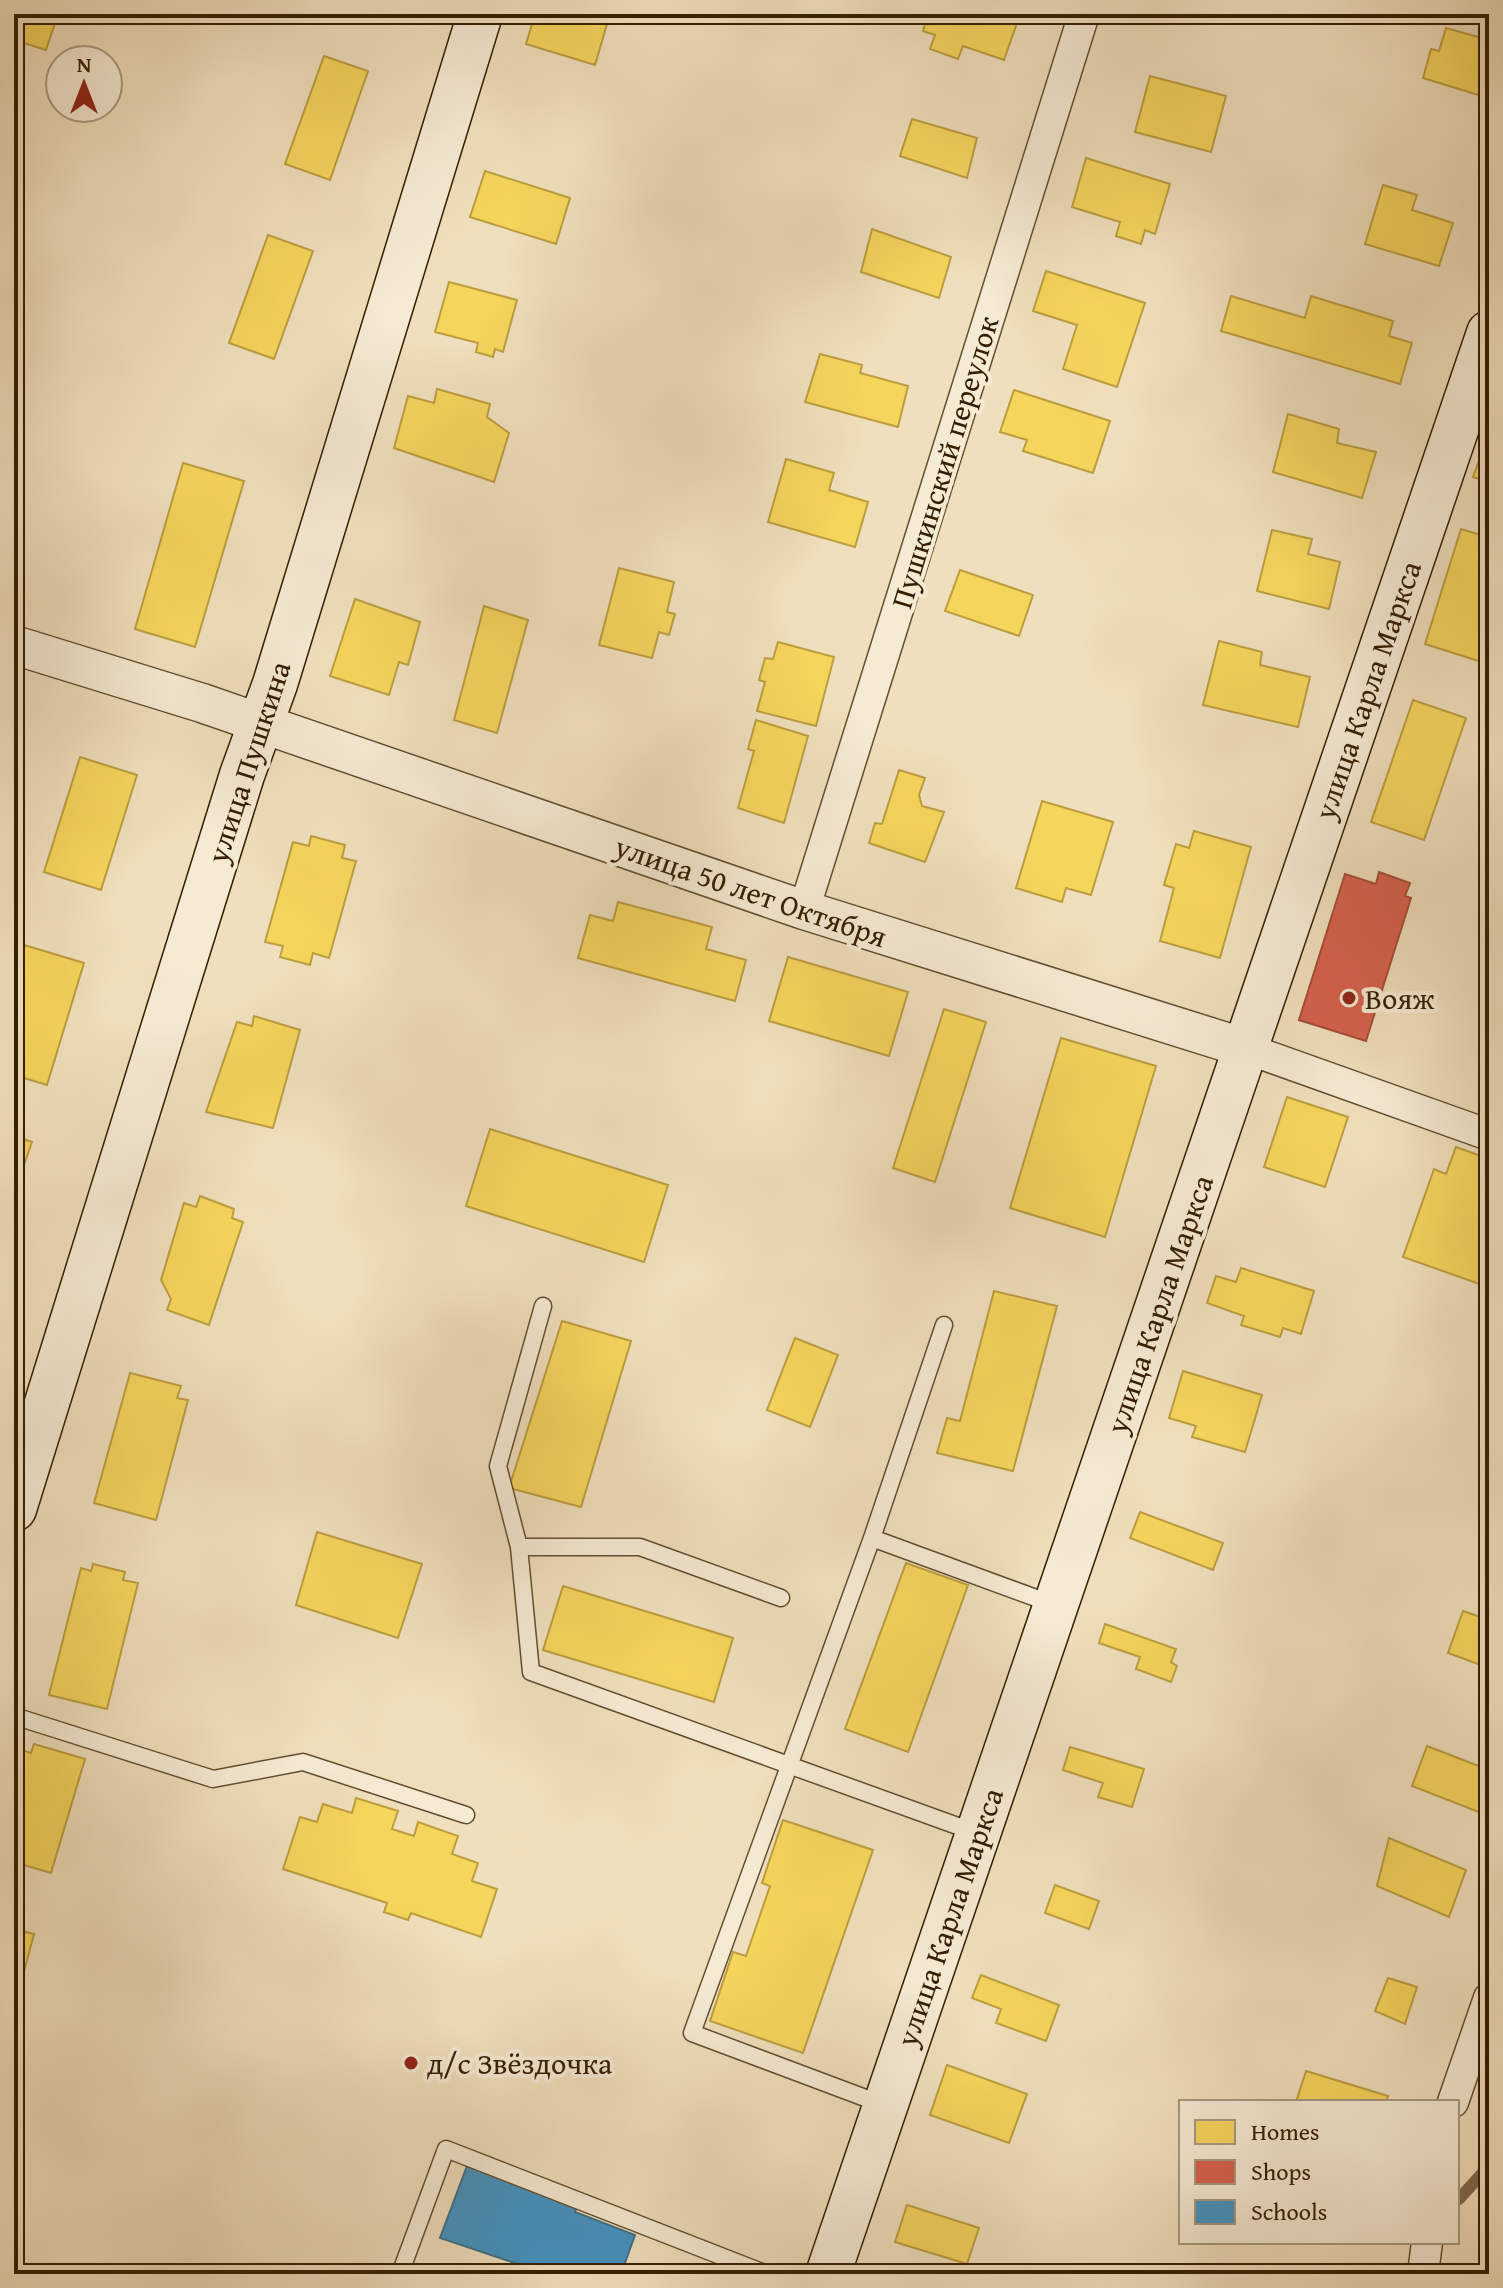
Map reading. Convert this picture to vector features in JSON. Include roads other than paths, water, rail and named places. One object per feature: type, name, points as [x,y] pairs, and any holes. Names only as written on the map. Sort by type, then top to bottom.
[{"type":"main road","name":"улица Пушкина","points":[[14,1509],[480,14]]},
{"type":"main road","name":"улица Карла Маркса","points":[[828,2274],[1489,333]]},
{"type":"street","name":"Пушкинский переулок","points":[[804,910],[1084,14]]},
{"type":"street","name":"улица 50 лет Октября","points":[[14,645],[261,723],[804,910],[1245,1048],[1489,1135]]},
{"type":"street","points":[[1454,2100],[1489,1998]]},
{"type":"street","points":[[1423,2274],[1427,2244]]},
{"type":"lane","points":[[543,1306],[498,1466],[519,1547],[531,1672],[979,1833]]},
{"type":"lane","points":[[884,2105],[692,2033],[872,1538],[944,1325]]},
{"type":"lane","points":[[872,1538],[1056,1606]]},
{"type":"lane","points":[[519,1547],[640,1547],[781,1598]]},
{"type":"lane","points":[[14,1716],[213,1779],[303,1762],[466,1815]]},
{"type":"lane","points":[[400,2274],[446,2149],[767,2274]]},
{"type":"waterway","points":[[1459,2199],[1489,2166]]},
{"type":"place","name":"Вояж","points":[[1349,998]]},
{"type":"place","name":"д/с Звёздочка","points":[[411,2063]]}]
